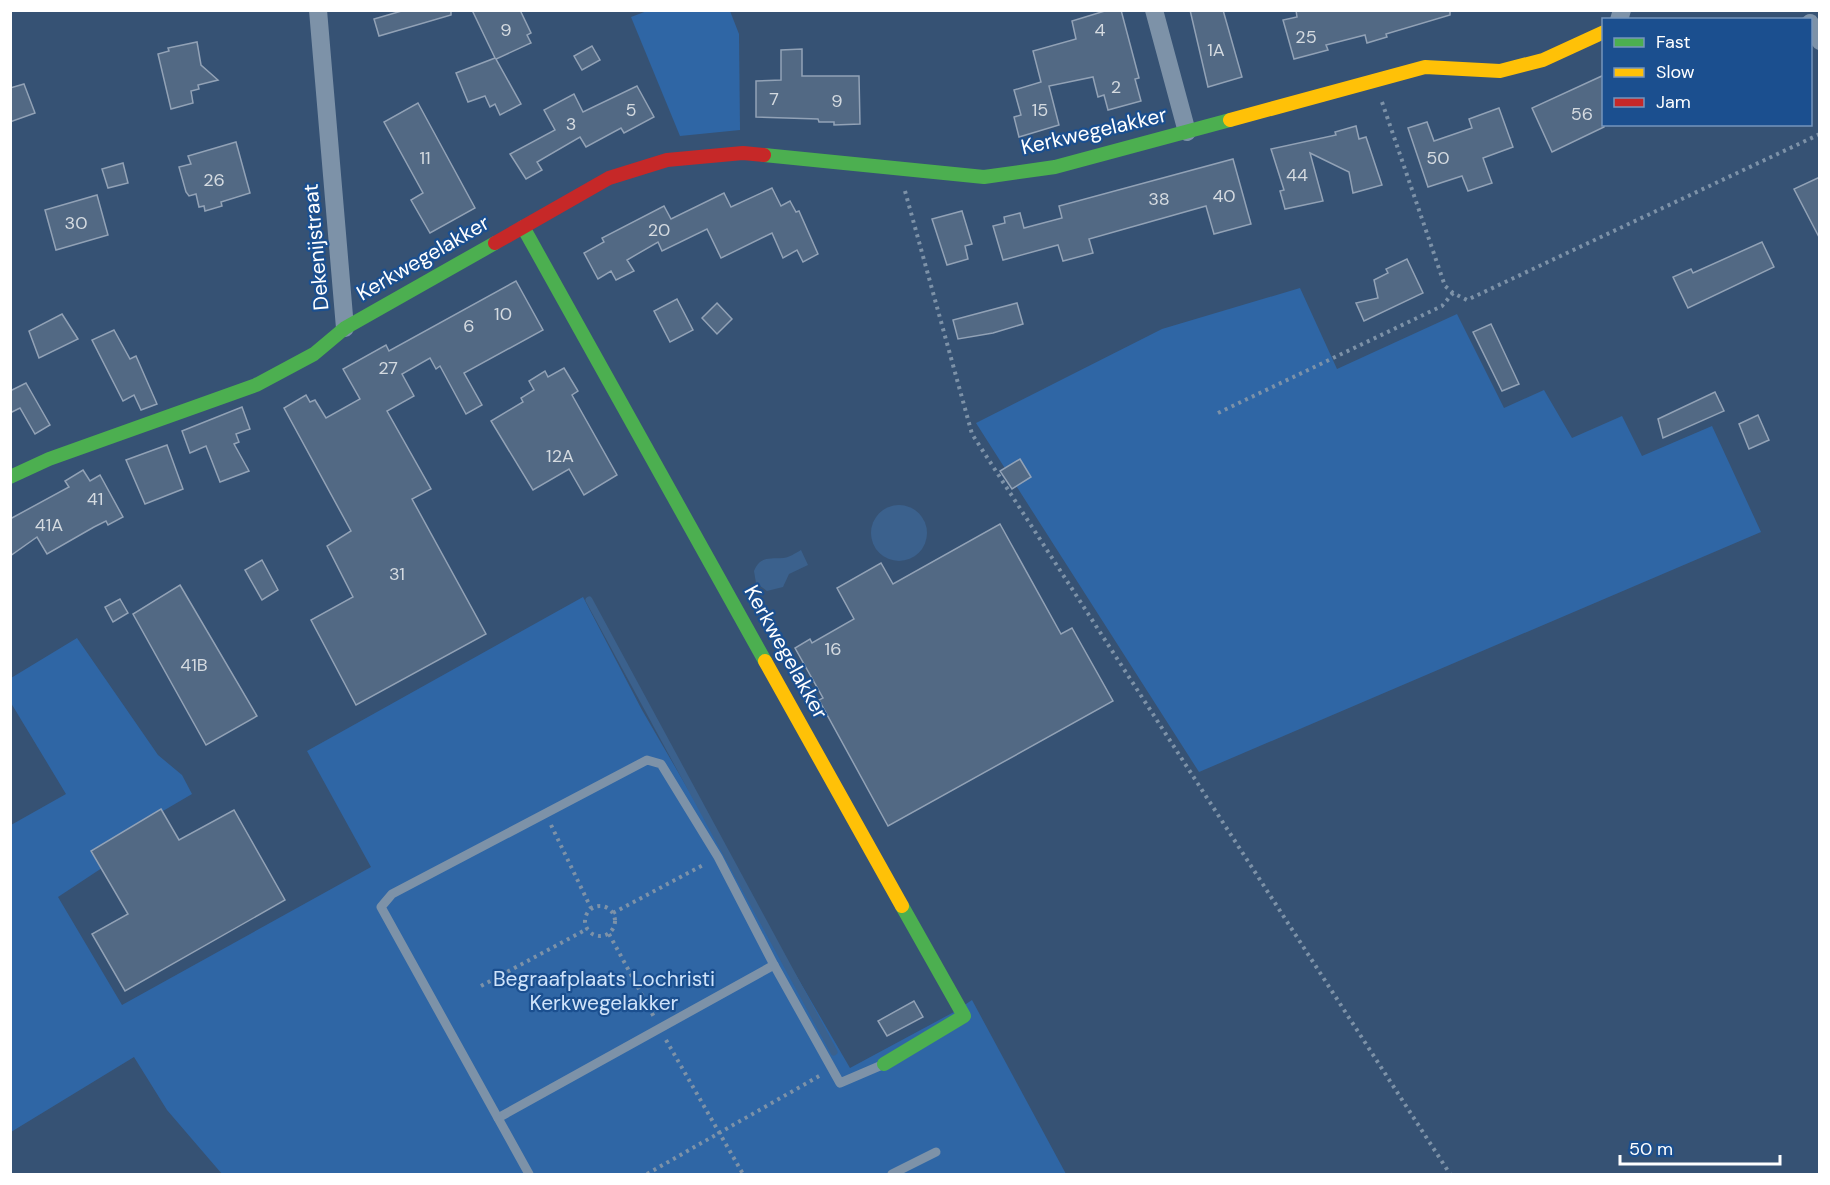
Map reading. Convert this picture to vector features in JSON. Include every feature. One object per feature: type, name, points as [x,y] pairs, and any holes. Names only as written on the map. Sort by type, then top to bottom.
[{"type":"street","name":"Dekenijstraat","points":[[10,477],[49,459],[129,429],[256,385],[314,354],[345,328],[318,10]]},
{"type":"street","points":[[1154,10],[1187,132]]},
{"type":"street","points":[[1812,25],[1820,41]]},
{"type":"street","name":"Kerkwegelakker","points":[[345,328],[609,178],[667,160],[743,153],[984,177],[1054,168],[1425,68],[1500,71],[1543,60],[1602,33]]},
{"type":"street","name":"Kerkwegelakker","points":[[523,227],[964,1016],[884,1064]]},
{"type":"lane","points":[[529,1174],[381,907],[392,894],[647,760],[661,764],[718,857],[774,965],[840,1083],[884,1064]]},
{"type":"lane","points":[[498,1118],[774,965]]},
{"type":"lane","points":[[892,1174],[936,1152]]},
{"type":"path","points":[[1376,81],[1445,286],[1467,300],[1820,134]]},
{"type":"path","points":[[899,169],[972,434],[1450,1174]]},
{"type":"path","points":[[1218,413],[1442,306],[1453,293]]},
{"type":"path","points":[[546,813],[591,908]]},
{"type":"path","points":[[614,914],[718,857]]},
{"type":"path","points":[[600,905],[614,914],[615,927],[609,934],[599,937],[587,929],[585,916],[591,908],[600,905]]},
{"type":"path","points":[[481,986],[587,929]]},
{"type":"path","points":[[609,934],[743,1174]]},
{"type":"path","points":[[647,1174],[832,1069]]},
{"type":"green space","points":[[647,11],[730,11],[739,34],[740,130],[680,136],[631,17]]},
{"type":"green space","points":[[1300,288],[1337,369],[1457,314],[1504,408],[1544,390],[1572,438],[1622,416],[1642,456],[1712,426],[1761,532],[1199,772],[976,423],[1162,329]]},
{"type":"green space","name":"Begraafplaats Lochristi Kerkwegelakker","points":[[583,597],[642,710],[850,1068],[972,1000],[1066,1174],[222,1174],[167,1110],[134,1057],[11,1132],[11,825],[66,794],[11,703],[11,678],[77,638],[158,755],[182,775],[192,794],[98,849],[108,864],[58,897],[122,1005],[371,867],[307,751]]},
{"type":"shaded area","points":[[899,505],[910,507],[919,513],[925,522],[927,533],[925,544],[919,553],[910,559],[899,561],[888,559],[879,553],[873,544],[871,533],[873,522],[879,513],[888,507]]},
{"type":"shaded area","points":[[801,550],[808,565],[789,574],[783,587],[767,591],[756,583],[754,571],[759,563],[769,559],[785,558]]},
{"type":"building","points":[[405,10],[451,10],[451,15],[379,36],[374,19]]},
{"type":"building","points":[[472,10],[520,10],[531,33],[527,35],[531,43],[496,59],[521,104],[500,115],[495,104],[490,107],[485,96],[468,102],[456,73],[495,58]]},
{"type":"building","points":[[1108,10],[1121,10],[1139,78],[1135,79],[1141,101],[1108,110],[1104,95],[1098,97],[1093,77],[1049,86],[1059,125],[1019,137],[1014,117],[1021,115],[1014,90],[1041,82],[1033,51],[1076,39],[1072,21]]},
{"type":"building","points":[[1190,10],[1223,10],[1242,77],[1208,87]]},
{"type":"building","points":[[1296,10],[1450,10],[1450,15],[1386,34],[1387,37],[1367,43],[1365,35],[1326,45],[1328,50],[1294,59],[1283,20],[1297,17]]},
{"type":"building","points":[[197,42],[201,65],[218,80],[198,85],[199,89],[191,91],[193,103],[171,109],[158,54],[169,51],[168,48]]},
{"type":"building","points":[[592,46],[600,60],[582,70],[574,56]]},
{"type":"building","points":[[802,49],[802,76],[859,76],[860,124],[834,125],[834,122],[819,122],[818,119],[756,117],[756,81],[781,80],[781,50]]},
{"type":"building","points":[[1602,76],[1602,126],[1604,127],[1552,152],[1532,108]]},
{"type":"building","points":[[24,84],[35,113],[10,122],[10,88]]},
{"type":"building","points":[[637,86],[654,117],[624,133],[621,128],[586,147],[580,137],[537,162],[542,170],[526,179],[510,154],[555,130],[544,110],[574,94],[583,112]]},
{"type":"building","points":[[418,103],[475,208],[430,233],[411,200],[423,193],[384,122]]},
{"type":"building","points":[[1499,108],[1513,147],[1483,158],[1492,183],[1468,191],[1462,176],[1428,187],[1408,128],[1427,122],[1434,141],[1472,128],[1469,119]]},
{"type":"building","points":[[1356,126],[1359,139],[1366,137],[1382,185],[1353,193],[1349,172],[1310,153],[1323,201],[1285,209],[1280,191],[1284,190],[1271,149],[1336,135],[1335,132]]},
{"type":"building","points":[[236,142],[250,193],[221,202],[222,206],[205,211],[204,206],[199,207],[196,194],[189,196],[186,192],[179,167],[191,164],[188,156]]},
{"type":"building","points":[[1233,159],[1251,224],[1214,234],[1206,206],[1089,239],[1093,253],[1063,261],[1058,245],[1003,260],[993,226],[1005,223],[1004,217],[1020,213],[1024,228],[1062,218],[1059,206]]},
{"type":"building","points":[[123,163],[128,183],[108,188],[102,169]]},
{"type":"building","points":[[1820,177],[1820,239],[1794,189]]},
{"type":"building","points":[[772,188],[781,206],[790,201],[796,212],[799,211],[818,254],[803,262],[797,250],[783,258],[772,233],[721,258],[707,229],[662,251],[658,242],[627,260],[634,271],[616,280],[611,271],[598,279],[584,253],[604,242],[602,238],[664,206],[671,219],[724,193],[731,207]]},
{"type":"building","points":[[97,195],[108,235],[56,250],[45,210]]},
{"type":"building","points":[[962,211],[972,244],[965,246],[968,259],[947,265],[932,219]]},
{"type":"building","points":[[1762,242],[1774,267],[1688,308],[1673,277],[1691,269],[1693,273]]},
{"type":"building","points":[[1407,259],[1423,293],[1364,321],[1356,303],[1378,298],[1374,280],[1388,273],[1386,269]]},
{"type":"building","points":[[516,281],[543,330],[464,373],[482,405],[466,414],[440,366],[436,369],[430,358],[402,374],[414,396],[387,411],[431,489],[412,499],[486,634],[356,705],[311,620],[353,597],[327,546],[351,531],[284,408],[306,395],[310,402],[315,400],[326,418],[360,399],[343,369],[386,345],[389,351]]},
{"type":"building","points":[[677,299],[693,330],[670,342],[654,311]]},
{"type":"building","points":[[717,303],[732,319],[717,334],[702,318]]},
{"type":"building","points":[[1017,303],[1023,324],[993,333],[958,339],[953,320]]},
{"type":"building","points":[[62,314],[78,339],[39,358],[29,331]]},
{"type":"building","points":[[1491,324],[1519,384],[1502,391],[1473,332]]},
{"type":"building","points":[[114,330],[130,359],[136,356],[157,404],[141,410],[134,395],[123,401],[92,340]]},
{"type":"building","points":[[564,368],[578,391],[572,395],[617,475],[584,495],[569,469],[533,490],[491,421],[523,402],[521,398],[534,390],[529,381],[545,371],[548,377]]},
{"type":"building","points":[[26,383],[50,425],[35,434],[20,408],[10,413],[10,391]]},
{"type":"building","points":[[1715,392],[1724,411],[1663,438],[1658,419]]},
{"type":"building","points":[[242,407],[250,429],[236,434],[239,442],[234,444],[249,471],[220,482],[206,446],[190,453],[182,431]]},
{"type":"building","points":[[1758,415],[1769,440],[1749,449],[1739,424]]},
{"type":"building","points":[[167,445],[183,489],[145,504],[126,460]]},
{"type":"building","points":[[1020,459],[1031,477],[1012,489],[1000,471]]},
{"type":"building","points":[[83,470],[90,481],[100,475],[123,517],[108,525],[106,521],[47,554],[37,537],[10,556],[10,519],[69,487],[65,481]]},
{"type":"building","points":[[1000,524],[1061,634],[1072,628],[1113,701],[888,826],[819,700],[823,698],[795,648],[810,639],[812,643],[854,619],[837,588],[881,563],[893,584]]},
{"type":"building","points":[[262,560],[278,590],[262,600],[245,570]]},
{"type":"building","points":[[180,585],[257,716],[206,745],[133,614]]},
{"type":"building","points":[[120,599],[128,613],[113,622],[105,607]]},
{"type":"building","points":[[161,809],[179,840],[234,810],[285,900],[125,991],[92,934],[128,914],[91,851]]},
{"type":"building","points":[[914,1001],[923,1017],[887,1036],[878,1021]]},
{"type":"waterway","points":[[589,600],[834,1052]]},
{"type":"traffic: fast","points":[[764,155],[984,177],[1055,167],[1230,120]]},
{"type":"traffic: fast","points":[[523,227],[765,661]]},
{"type":"traffic: fast","points":[[10,477],[49,459],[256,385],[314,354],[345,328],[495,243]]},
{"type":"traffic: fast","points":[[884,1064],[964,1016],[902,906]]},
{"type":"traffic: slow","points":[[1230,120],[1425,67],[1500,71],[1543,60],[1602,33]]},
{"type":"traffic: slow","points":[[765,661],[902,906]]},
{"type":"traffic: jam","points":[[495,243],[609,178],[667,160],[743,153],[764,155]]}]
